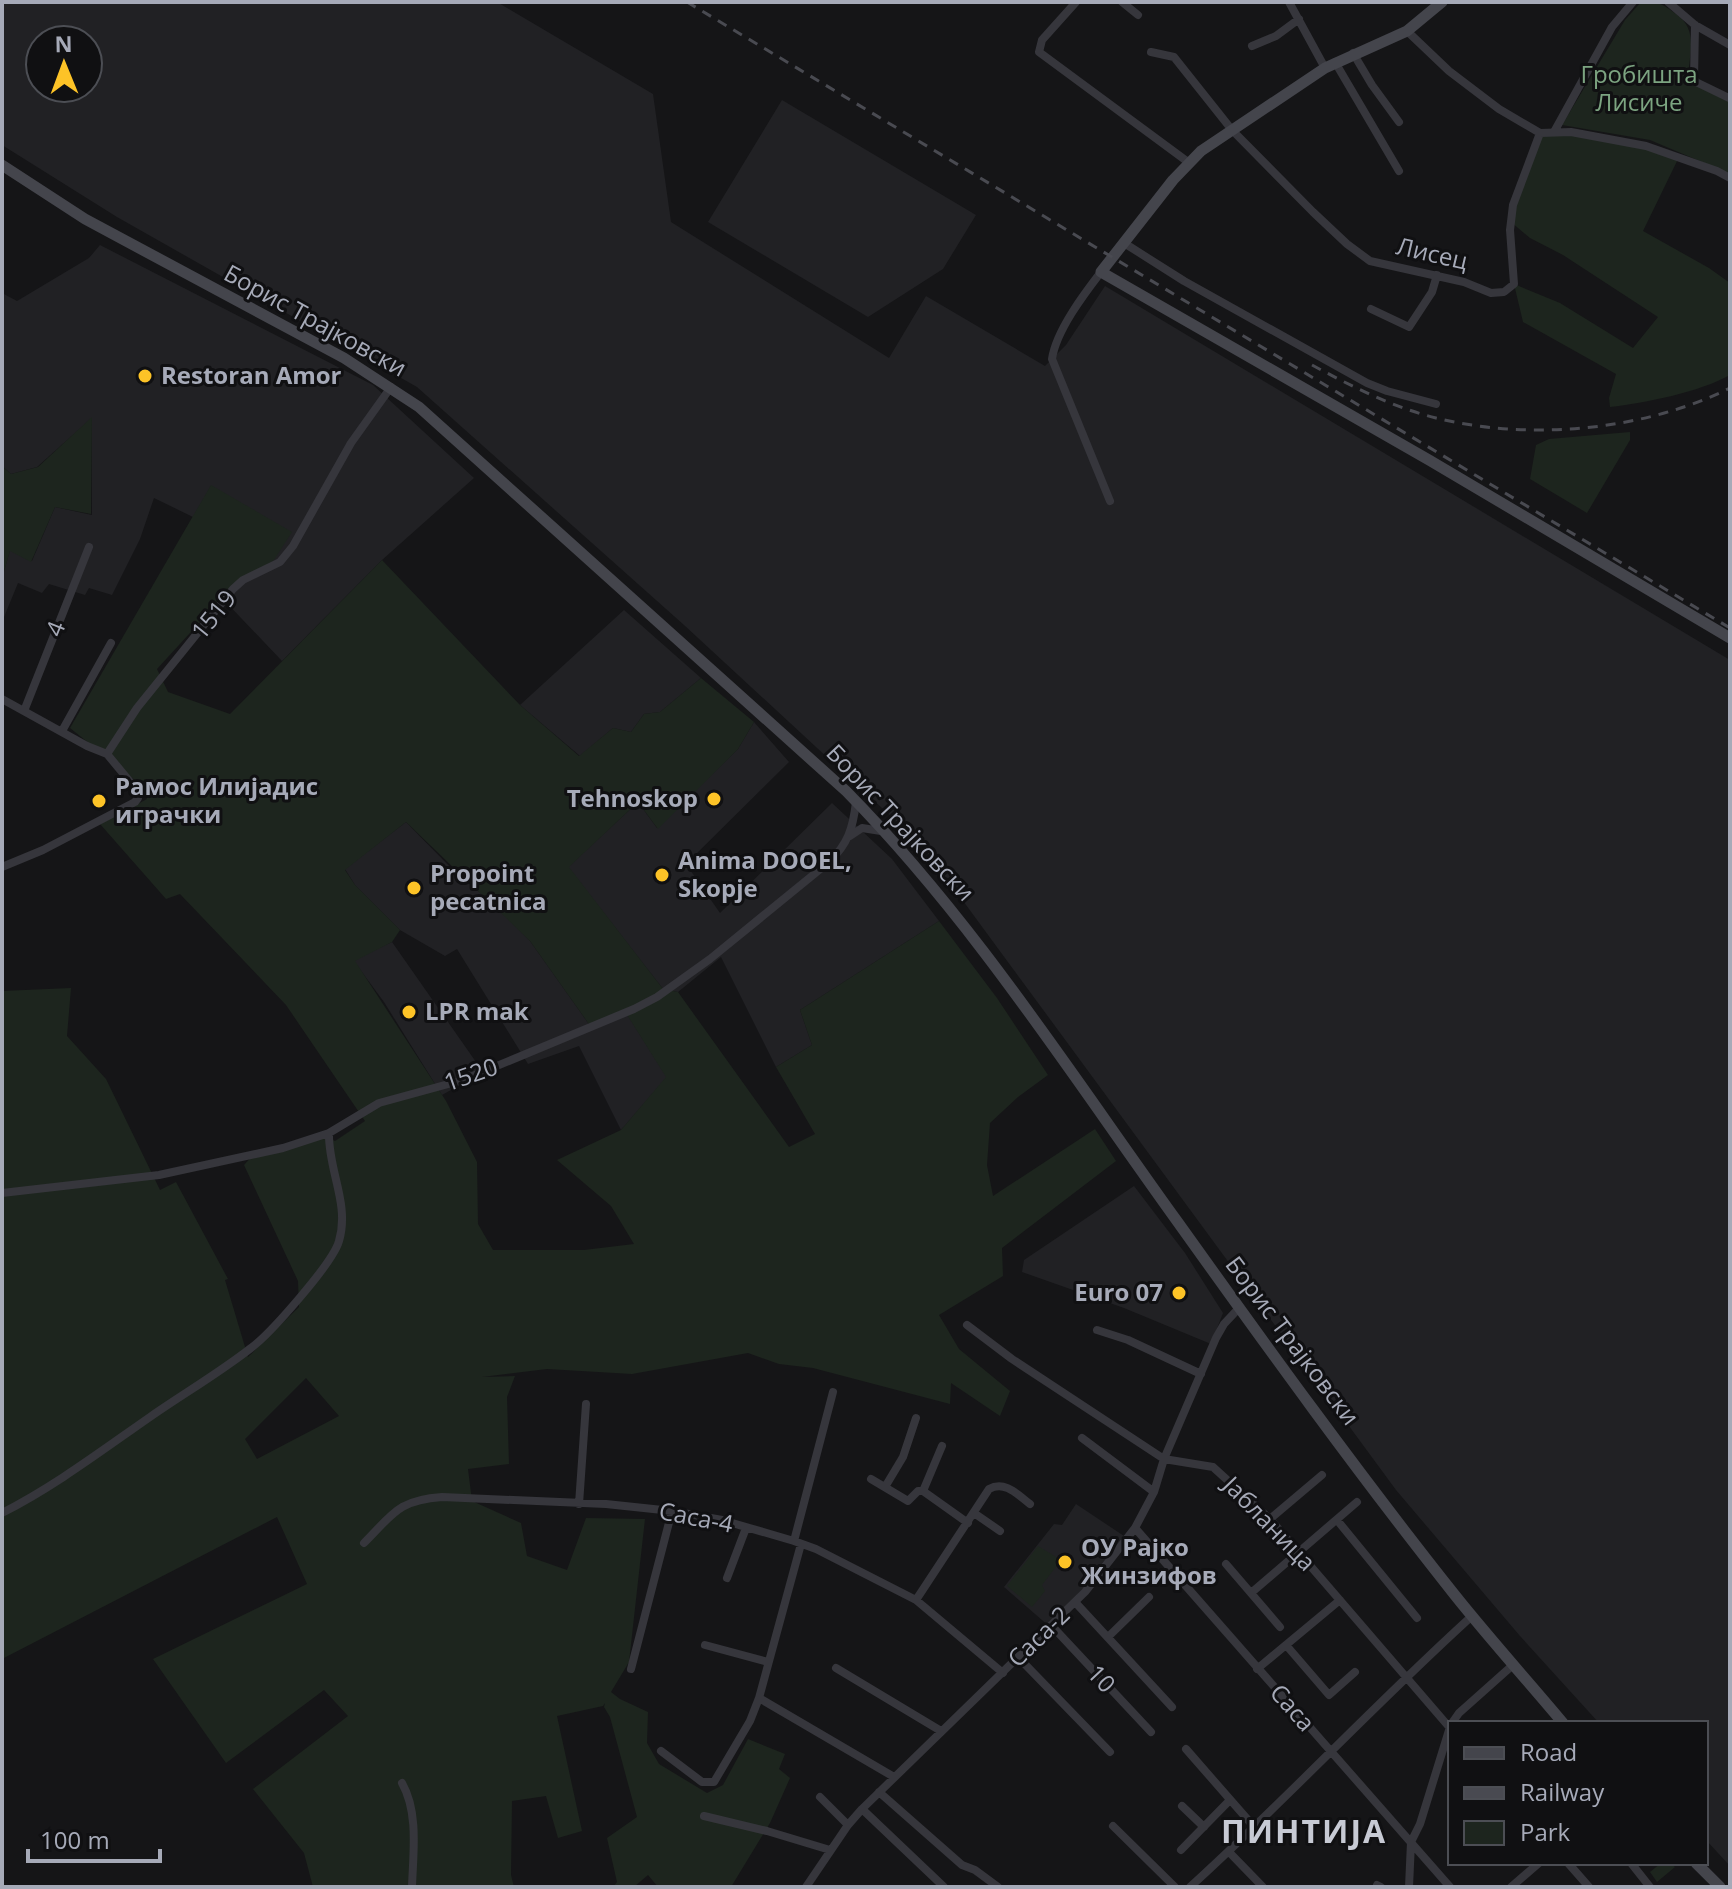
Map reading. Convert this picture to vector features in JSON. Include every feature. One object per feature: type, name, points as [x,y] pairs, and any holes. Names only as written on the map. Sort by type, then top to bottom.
[{"type":"main road","points":[[1442,2],[1407,31],[1330,65],[1188,162],[1101,272],[1429,460],[1730,638]]},
{"type":"main road","name":"Борис Трајковски","points":[[2,165],[85,219],[293,330],[391,387],[419,407],[802,749],[856,802],[942,897],[991,960],[1239,1308],[1411,1538],[1561,1721]]},
{"type":"main road","points":[[1698,1865],[1720,1887]]},
{"type":"street","points":[[1076,2],[1042,40],[1039,52],[1188,162]]},
{"type":"street","points":[[1122,2],[1138,15]]},
{"type":"street","points":[[1289,2],[1399,171]]},
{"type":"street","points":[[1554,132],[1609,33],[1633,2]]},
{"type":"street","points":[[1668,2],[1695,25],[1730,45]]},
{"type":"street","points":[[1252,46],[1276,36],[1299,19]]},
{"type":"street","points":[[1695,25],[1694,79],[1729,98]]},
{"type":"street","points":[[1407,31],[1449,71],[1499,109],[1540,133],[1607,138],[1646,146],[1730,178]]},
{"type":"street","name":"Лисец","points":[[1151,52],[1174,57],[1232,130],[1313,212],[1370,261],[1437,275],[1491,293],[1511,288],[1514,284],[1510,250],[1513,205],[1540,133]]},
{"type":"street","points":[[1353,53],[1399,122]]},
{"type":"street","points":[[1124,243],[1184,281],[1367,383],[1436,404]]},
{"type":"street","points":[[1101,272],[1061,334],[1052,359],[1110,501]]},
{"type":"street","points":[[1371,309],[1409,327],[1432,292],[1437,275]]},
{"type":"street","name":"1519","points":[[107,754],[137,708],[233,589],[243,580],[280,562],[293,546],[351,443],[391,387]]},
{"type":"street","name":"4","points":[[24,711],[89,547]]},
{"type":"street","points":[[62,731],[111,643]]},
{"type":"street","points":[[2,699],[107,754],[136,789],[138,798],[43,850],[2,867]]},
{"type":"street","points":[[850,836],[856,802]]},
{"type":"street","points":[[850,836],[862,828],[887,833]]},
{"type":"street","name":"1520","points":[[2,1193],[159,1175],[283,1148],[329,1133],[379,1103],[463,1080],[567,1038],[657,997],[815,875],[841,851],[850,836]]},
{"type":"street","points":[[2,1513],[71,1473],[250,1348],[305,1291],[336,1250],[342,1228],[342,1202],[331,1164],[329,1133]]},
{"type":"street","name":"Саса-2","points":[[806,1887],[862,1809],[1075,1602],[1135,1528],[1154,1492],[1164,1459],[1216,1338],[1239,1308]]},
{"type":"street","name":"Јабланица","points":[[967,1325],[1012,1359],[1164,1459],[1213,1467],[1270,1519],[1448,1724]]},
{"type":"street","points":[[1097,1330],[1128,1340],[1201,1374]]},
{"type":"street","points":[[661,1751],[702,1782],[714,1782],[750,1721],[759,1698],[833,1392]]},
{"type":"street","points":[[579,1504],[586,1404]]},
{"type":"street","points":[[885,1487],[903,1457],[916,1418]]},
{"type":"street","points":[[1082,1438],[1154,1492]]},
{"type":"street","points":[[923,1491],[942,1446]]},
{"type":"street","points":[[1270,1519],[1322,1475]]},
{"type":"street","points":[[871,1479],[908,1501],[917,1492],[923,1491],[968,1523]]},
{"type":"street","points":[[916,1600],[989,1489],[1006,1487],[1030,1504]]},
{"type":"street","name":"Саса-4","points":[[364,1543],[399,1508],[420,1499],[479,1498],[672,1511],[746,1528],[816,1549],[916,1600],[1003,1673]]},
{"type":"street","points":[[1251,1593],[1357,1502]]},
{"type":"street","points":[[631,1669],[672,1511]]},
{"type":"street","points":[[974,1513],[1000,1531]]},
{"type":"street","points":[[1337,1520],[1417,1618]]},
{"type":"street","points":[[727,1578],[746,1528]]},
{"type":"street","name":"Саса","points":[[1135,1528],[1450,1887]]},
{"type":"street","points":[[1226,1564],[1280,1627]]},
{"type":"street","points":[[1108,1637],[1149,1597]]},
{"type":"street","points":[[1257,1669],[1340,1600]]},
{"type":"street","points":[[1075,1602],[1172,1707]]},
{"type":"street","points":[[1190,1887],[1255,1828],[1405,1677],[1472,1616]]},
{"type":"street","name":"10","points":[[1051,1625],[1151,1732]]},
{"type":"street","points":[[705,1645],[768,1662]]},
{"type":"street","points":[[1286,1645],[1329,1695],[1355,1672]]},
{"type":"street","points":[[1018,1657],[1110,1752]]},
{"type":"street","points":[[1453,1721],[1514,1664]]},
{"type":"street","points":[[836,1668],[941,1731]]},
{"type":"street","points":[[759,1698],[894,1777]]},
{"type":"street","points":[[1409,1887],[1411,1842],[1420,1824],[1448,1733]]},
{"type":"street","points":[[1186,1749],[1255,1828]]},
{"type":"street","points":[[402,1783],[408,1794],[411,1813],[412,1887]]},
{"type":"street","points":[[879,1792],[962,1865],[975,1870],[998,1887]]},
{"type":"street","points":[[820,1797],[848,1825]]},
{"type":"street","points":[[1181,1850],[1229,1801]]},
{"type":"street","points":[[1182,1806],[1204,1827]]},
{"type":"street","points":[[862,1809],[944,1887]]},
{"type":"street","points":[[704,1816],[830,1850]]},
{"type":"street","points":[[1113,1826],[1175,1887]]},
{"type":"street","points":[[1229,1852],[1263,1887]]},
{"type":"street","points":[[1511,1887],[1537,1865]]},
{"type":"street","points":[[1570,1865],[1589,1887]]},
{"type":"street","points":[[1633,1865],[1650,1887]]},
{"type":"shaded area","points":[[2,2],[497,2],[653,94],[671,222],[889,358],[926,296],[1045,366],[1066,345],[1105,286],[1730,660],[1730,1866],[1708,1842],[1708,1721],[1597,1721],[1396,1490],[922,845],[684,625],[417,387],[117,217],[2,145]]},
{"type":"shaded area","points":[[782,100],[976,215],[943,269],[868,317],[708,222]]},
{"type":"shaded area","points":[[100,245],[373,385],[474,478],[382,560],[282,661],[222,598],[211,486],[193,517],[154,498],[140,539],[112,595],[89,588],[85,595],[49,584],[42,593],[18,583],[2,622],[2,578],[10,550],[32,561],[55,507],[92,515],[92,418],[37,467],[11,474],[2,466],[2,293],[17,301],[89,258]]},
{"type":"shaded area","points":[[624,610],[701,678],[660,712],[644,714],[631,732],[613,728],[580,756],[520,705]]},
{"type":"shaded area","points":[[754,722],[789,762],[686,864],[720,913],[832,803],[892,859],[939,921],[800,1010],[812,1045],[776,1067],[721,957],[678,992],[663,989],[568,867],[638,802],[657,828],[738,749]]},
{"type":"shaded area","points":[[406,822],[530,941],[591,1027],[623,1008],[667,1077],[621,1130],[579,1046],[528,1064],[457,949],[445,956],[400,930],[355,885],[345,869]]},
{"type":"shaded area","points":[[392,942],[483,1072],[442,1095],[384,1002],[353,960]]},
{"type":"shaded area","points":[[1134,1186],[1185,1253],[1223,1313],[1211,1344],[1124,1308],[1022,1272],[1024,1260]]},
{"type":"shaded area","name":"ОУ Рајко Жинзифов","points":[[1076,1504],[1127,1538],[1050,1627],[1004,1587],[1054,1524],[1062,1525]]},
{"type":"green space","name":"Гробишта Лисиче","points":[[1641,2],[1663,5],[1683,20],[1688,27],[1691,43],[1688,79],[1730,101],[1728,173],[1650,140],[1562,125],[1625,20]]},
{"type":"green space","points":[[1540,133],[1607,138],[1679,157],[1643,231],[1730,283],[1730,375],[1704,387],[1672,396],[1610,407],[1609,398],[1616,374],[1523,322],[1514,284],[1560,303],[1633,348],[1658,317],[1563,255],[1530,238],[1511,222]]},
{"type":"green space","points":[[92,417],[91,514],[55,507],[31,562],[10,551],[2,578],[2,466],[11,474],[38,467]]},
{"type":"green space","points":[[1630,432],[1630,440],[1587,513],[1530,479],[1536,445],[1549,439]]},
{"type":"green space","points":[[211,485],[292,532],[274,560],[222,598],[157,669],[168,692],[230,714],[382,560],[520,705],[579,756],[613,728],[631,732],[644,714],[660,712],[701,678],[754,722],[738,749],[658,829],[638,802],[569,867],[663,989],[678,992],[789,1147],[815,1134],[776,1067],[812,1045],[800,1010],[939,921],[997,998],[1048,1075],[990,1123],[987,1165],[993,1196],[1095,1129],[1116,1161],[1002,1248],[1003,1276],[939,1315],[959,1349],[1010,1391],[1000,1416],[951,1383],[950,1404],[813,1368],[779,1364],[748,1353],[632,1374],[547,1369],[482,1377],[515,1376],[507,1397],[509,1464],[468,1469],[472,1501],[521,1523],[527,1556],[567,1570],[586,1518],[645,1519],[629,1662],[611,1692],[648,1712],[647,1743],[659,1764],[707,1793],[723,1785],[748,1739],[785,1754],[779,1769],[790,1778],[770,1823],[731,1887],[658,1887],[648,1875],[634,1887],[613,1887],[617,1882],[607,1838],[637,1817],[605,1703],[557,1716],[582,1831],[558,1838],[546,1796],[512,1801],[511,1875],[514,1887],[313,1887],[304,1853],[253,1789],[348,1716],[324,1690],[226,1763],[153,1659],[307,1584],[277,1517],[2,1659],[2,991],[71,988],[67,1036],[106,1079],[160,1190],[176,1182],[228,1279],[225,1280],[248,1357],[299,1307],[298,1281],[244,1165],[256,1152],[322,1135],[335,1141],[365,1121],[286,1005],[180,894],[166,899],[100,824],[147,799],[136,781],[70,728]],"holes":[[[406,822],[530,941],[591,1027],[624,1010],[666,1077],[621,1130],[557,1160],[611,1206],[634,1244],[584,1250],[493,1250],[478,1224],[477,1162],[446,1101],[355,961],[392,942],[400,930],[355,885],[345,870]],[[306,1378],[339,1416],[257,1459],[245,1439]]]},
{"type":"green space","points":[[1038,1546],[1061,1560],[1042,1585],[1045,1591],[1032,1607],[1007,1586]]},
{"type":"green space","points":[[1659,1865],[1675,1867],[1657,1882],[1650,1872]]},
{"type":"railway","points":[[687,2],[1730,628]]},
{"type":"railway","points":[[1312,365],[1404,408],[1436,418],[1509,429],[1586,428],[1624,422],[1696,403],[1730,388]]},
{"type":"place","name":"Restoran Amor","points":[[145,376]]},
{"type":"place","name":"Tehnoskop","points":[[714,799]]},
{"type":"place","name":"Рамос Илијадис играчки","points":[[99,801]]},
{"type":"place","name":"Anima DOOEL, Skopje","points":[[662,875]]},
{"type":"place","name":"Propoint pecatnica","points":[[414,888]]},
{"type":"place","name":"LPR mak","points":[[409,1012]]},
{"type":"place","name":"Euro 07","points":[[1179,1293]]},
{"type":"place","name":"ОУ Рајко Жинзифов","points":[[1065,1562]]},
{"type":"district","name":"ПИНТИЈА","points":[[1304,1832]]}]
